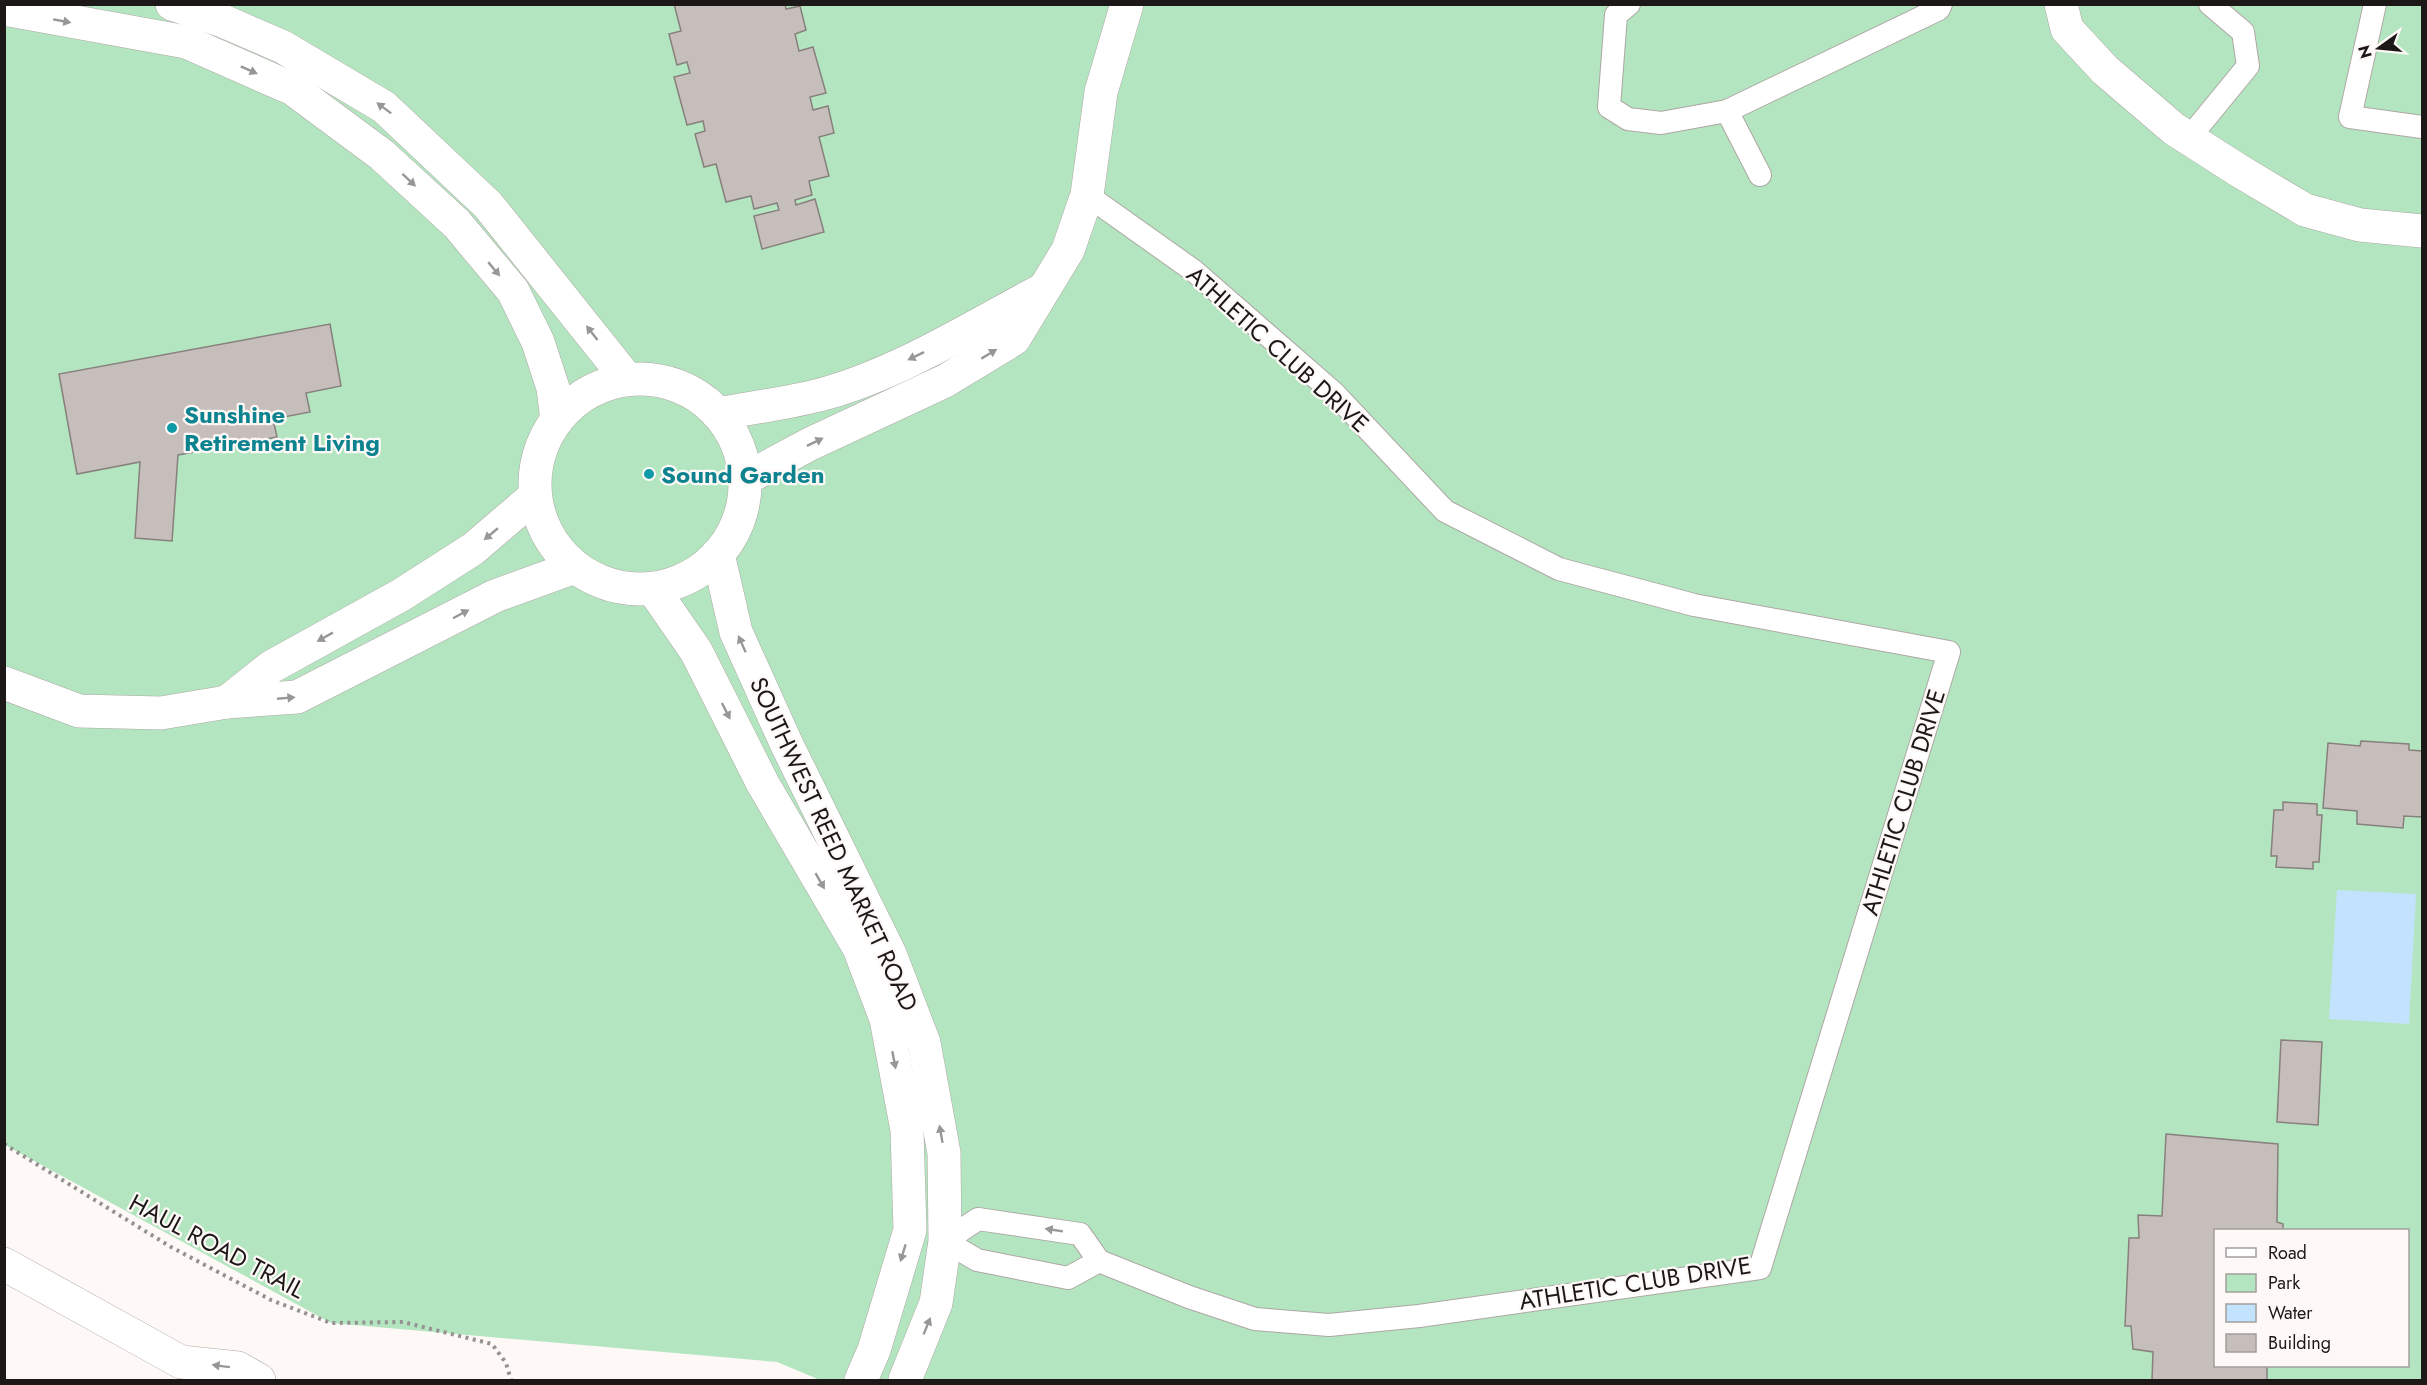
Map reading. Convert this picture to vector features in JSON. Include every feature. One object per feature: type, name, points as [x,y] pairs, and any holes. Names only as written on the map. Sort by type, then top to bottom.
[{"type":"main road","points":[[172,4],[223,21],[283,47],[384,107],[488,205],[627,379]]},
{"type":"main road","points":[[745,479],[810,444],[945,381],[1014,339],[1068,250],[1087,195],[1101,92],[1127,4]]},
{"type":"main road","points":[[2061,4],[2067,29],[2105,70],[2189,138],[2305,210],[2360,225],[2422,231]]},
{"type":"main road","points":[[4,9],[186,42],[293,89],[374,148],[457,224],[513,291],[538,342],[553,387],[557,420]]},
{"type":"main road","points":[[718,414],[827,393],[849,385],[909,360],[1042,290]]},
{"type":"main road","points":[[627,379],[661,381],[692,393],[718,414],[737,445],[745,479],[743,507],[733,532],[718,554],[692,575],[677,583],[653,589],[625,589],[608,584],[575,567],[556,547],[542,523],[536,496],[536,469],[543,443],[557,420],[576,400],[600,386],[627,379]]},
{"type":"main road","points":[[227,702],[271,667],[400,595],[473,549],[536,496]]},
{"type":"main road","name":"SOUTHWEST REED MARKET ROAD","points":[[718,554],[736,632],[787,745],[890,954],[924,1043],[944,1153],[945,1241],[936,1303],[905,1380]]},
{"type":"main road","points":[[4,683],[79,711],[161,713],[227,702],[297,697],[495,596],[575,567]]},
{"type":"main road","name":"SOUTHWEST REED MARKET ROAD","points":[[653,589],[696,651],[763,784],[859,948],[886,1019],[907,1130],[910,1230],[874,1350],[861,1380]]},
{"type":"main road","points":[[4,1264],[188,1371],[238,1368],[259,1380]]},
{"type":"lane","points":[[1629,4],[1616,15],[1609,107],[1628,119],[1661,123],[1727,111],[1939,9],[1941,4]]},
{"type":"lane","points":[[2189,138],[2248,66],[2243,32],[2210,4]]},
{"type":"lane","points":[[2375,4],[2350,117],[2422,127]]},
{"type":"lane","points":[[1727,111],[1760,175]]},
{"type":"lane","name":"ATHLETIC CLUB DRIVE","points":[[1087,195],[1194,272],[1334,393],[1445,511],[1559,569],[1694,605],[1950,652],[1760,1269],[1430,1315],[1329,1325],[1255,1318],[1189,1298],[1099,1261]]},
{"type":"lane","points":[[978,1219],[1080,1234],[1099,1261],[1068,1278],[977,1260],[945,1241],[978,1219]]},
{"type":"path","name":"HAUL ROAD TRAIL","points":[[4,1144],[171,1247],[271,1300],[331,1323],[403,1322],[492,1344],[506,1363],[511,1380]]},
{"type":"green space","points":[[4,5],[2422,5],[2422,1380],[820,1380],[777,1362],[331,1323],[5,1145]]},
{"type":"water","points":[[2337,890],[2416,894],[2409,1024],[2329,1019]]},
{"type":"building","points":[[674,4],[785,4],[786,9],[800,6],[806,30],[795,34],[799,51],[813,47],[826,93],[810,97],[813,110],[828,106],[834,133],[819,137],[829,176],[809,181],[812,195],[795,200],[796,205],[815,199],[824,232],[762,249],[754,216],[779,210],[777,203],[754,209],[751,196],[726,202],[716,164],[704,167],[695,134],[705,131],[703,121],[687,125],[674,77],[690,73],[687,62],[677,65],[669,34],[681,31]]},
{"type":"building","name":"Sunshine Retirement Living","points":[[330,324],[341,386],[306,393],[310,412],[273,419],[277,437],[178,455],[172,541],[135,538],[140,462],[77,474],[59,374]]},
{"type":"building","points":[[2361,741],[2409,744],[2409,750],[2422,751],[2422,817],[2404,816],[2403,828],[2357,824],[2357,811],[2323,808],[2328,743],[2360,746]]},
{"type":"building","points":[[2283,802],[2317,804],[2317,815],[2322,815],[2319,862],[2313,862],[2313,869],[2276,867],[2277,856],[2271,856],[2274,810],[2283,810]]},
{"type":"building","points":[[2281,1040],[2322,1042],[2318,1125],[2277,1122]]},
{"type":"building","points":[[2166,1134],[2278,1144],[2277,1222],[2283,1224],[2283,1229],[2214,1229],[2214,1367],[2267,1367],[2267,1380],[2152,1380],[2153,1352],[2133,1349],[2131,1326],[2125,1326],[2129,1238],[2139,1238],[2138,1215],[2162,1216]]},
{"type":"place","name":"Sunshine Retirement Living","points":[[172,428]]},
{"type":"place","name":"Sound Garden","points":[[649,474]]}]
